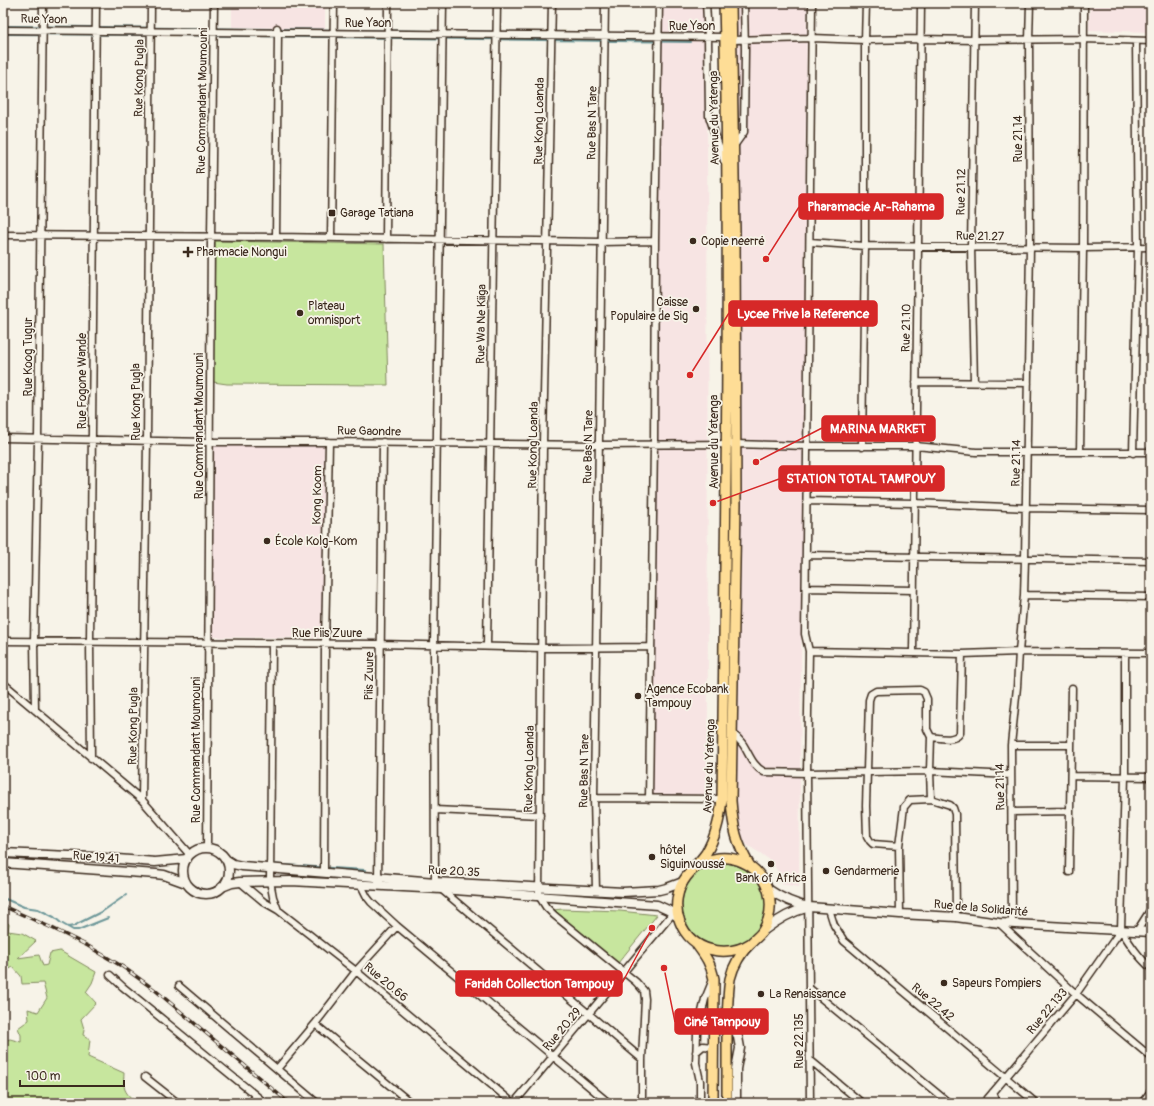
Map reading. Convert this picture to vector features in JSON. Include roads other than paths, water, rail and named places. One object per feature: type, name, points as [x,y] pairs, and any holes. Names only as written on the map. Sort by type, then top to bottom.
[{"type":"main road","name":"Avenue du Yatenga","points":[[724,3],[728,38],[735,232],[731,444]]},
{"type":"main road","name":"Avenue du Yatenga","points":[[690,872],[705,854],[711,843],[720,815],[728,695],[736,504],[731,444],[726,166],[728,38],[731,3]]},
{"type":"main road","name":"Avenue du Yatenga","points":[[728,695],[733,733],[731,801],[733,821],[738,843],[750,866]]},
{"type":"main road","points":[[207,848],[217,851],[225,859],[228,866],[228,874],[222,887],[217,891],[204,894],[197,892],[186,883],[183,871],[188,857],[197,850],[207,848]]},
{"type":"main road","name":"Rue 19.41","points":[[3,853],[92,857],[155,862],[188,857]]},
{"type":"main road","points":[[713,1103],[714,979],[708,960],[684,930],[676,916],[678,892],[683,882],[690,872],[699,865],[716,858],[734,859],[750,866],[762,879],[768,889],[770,899],[770,914],[767,923],[762,932],[739,957],[734,966],[731,977],[727,1006],[727,1103]]},
{"type":"main road","name":"Rue 20.35","points":[[225,859],[233,864],[242,866],[438,885],[539,892],[650,904],[662,906],[676,916]]},
{"type":"main road","name":"Rue 19.41","points":[[3,863],[156,874],[164,875],[186,883]]},
{"type":"main road","name":"Rue 20.35","points":[[222,887],[240,882],[270,881],[361,886],[438,885]]},
{"type":"main road","name":"Rue 20.35","points":[[539,892],[650,891],[667,888],[683,882]]},
{"type":"main road","name":"Rue de la Solidarité","points":[[768,889],[796,904],[809,907],[956,917],[999,923],[1151,932]]},
{"type":"main road","name":"Rue de la Solidarité","points":[[762,932],[780,919],[798,910],[809,907]]},
{"type":"main road","points":[[692,940],[705,948],[721,952],[736,950],[751,943]]},
{"type":"main road","points":[[727,1006],[738,1037],[740,1048],[736,1069],[736,1103]]},
{"type":"street","name":"Rue Koog Tugur","points":[[35,710],[34,641],[43,3]]},
{"type":"street","name":"Rue Fogone Wande","points":[[91,758],[90,641],[96,3]]},
{"type":"street","name":"Rue Kong Pugla","points":[[142,800],[145,642],[151,3]]},
{"type":"street","name":"Rue Commandant Moumouni","points":[[207,848],[209,442],[214,3]]},
{"type":"street","points":[[331,238],[334,3]]},
{"type":"street","points":[[386,239],[388,3]]},
{"type":"street","points":[[443,3],[434,646],[435,810],[438,885],[642,1059]]},
{"type":"street","name":"Rue Wa Ne Kiiga","points":[[487,646],[497,3]]},
{"type":"street","name":"Rue Kong Loanda","points":[[539,892],[544,444],[552,3]]},
{"type":"street","name":"Rue Bas N Tare","points":[[596,891],[594,798],[605,3]]},
{"type":"street","points":[[649,799],[659,3]]},
{"type":"street","points":[[706,3],[709,116],[726,166]]},
{"type":"street","points":[[733,148],[744,132],[744,3]]},
{"type":"street","name":"Rue 22.135","points":[[810,1103],[808,773],[809,651],[805,634],[812,3]]},
{"type":"street","points":[[862,447],[866,3]]},
{"type":"street","name":"Rue 21.10","points":[[913,653],[921,3]]},
{"type":"street","name":"Rue 21.12","points":[[974,382],[971,246],[975,3]]},
{"type":"street","name":"Rue 21.14","points":[[1012,923],[1011,745],[1024,595],[1026,508],[1030,247],[1030,3]]},
{"type":"street","points":[[1080,452],[1084,3]]},
{"type":"street","name":"Rue Yaon","points":[[3,30],[214,32],[278,30],[388,34],[708,37],[745,40],[812,38],[865,40],[920,38],[974,40],[1083,39],[1151,41]]},
{"type":"street","points":[[276,237],[278,30]]},
{"type":"street","points":[[1134,453],[1138,248],[1136,40]]},
{"type":"street","points":[[3,235],[276,237],[547,242],[655,241]]},
{"type":"street","name":"Rue 21.27","points":[[810,242],[865,246],[1083,248],[1151,247]]},
{"type":"street","points":[[916,382],[1028,383]]},
{"type":"street","name":"Rue Gaondre","points":[[3,438],[209,442],[383,442],[598,445],[731,444],[862,447],[916,446],[976,452],[1151,452]]},
{"type":"street","name":"Kong Koom","points":[[324,873],[325,644],[329,442]]},
{"type":"street","name":"Piis Zuure","points":[[378,886],[383,442]]},
{"type":"street","points":[[807,501],[915,503],[1026,508],[1151,510]]},
{"type":"street","points":[[806,555],[1151,561]]},
{"type":"street","points":[[806,588],[913,590]]},
{"type":"street","points":[[1024,595],[1151,598]]},
{"type":"street","name":"Rue Piis Zuure","points":[[3,641],[380,644],[542,648],[651,647]]},
{"type":"street","points":[[272,644],[270,881],[278,910]]},
{"type":"street","points":[[809,651],[962,654],[1019,652],[1151,653]]},
{"type":"street","points":[[1124,653],[1125,776],[1121,930],[1132,948],[1146,965],[1151,968]]},
{"type":"street","points":[[931,737],[954,738],[958,737],[960,734],[962,654]]},
{"type":"street","points":[[3,683],[142,800],[188,857]]},
{"type":"street","points":[[1069,872],[1072,688]]},
{"type":"street","points":[[898,846],[873,844],[870,842],[868,836],[866,806],[869,700],[871,694],[876,691],[920,690],[924,692],[927,699],[927,729],[931,737],[931,799]]},
{"type":"street","points":[[733,733],[743,744],[758,769],[764,772],[808,773],[930,771],[1011,775]]},
{"type":"street","points":[[1011,745],[1071,744]]},
{"type":"street","points":[[1071,776],[1151,777]]},
{"type":"street","points":[[594,798],[722,799]]},
{"type":"street","points":[[900,914],[898,846],[904,807],[910,800],[931,799],[950,805],[955,814],[956,917]]},
{"type":"street","points":[[435,810],[540,815]]},
{"type":"street","points":[[1012,812],[1070,810]]},
{"type":"street","name":"Rue 20.66","points":[[240,882],[264,902],[278,910],[356,971],[513,1103]]},
{"type":"street","points":[[361,886],[371,902],[397,926],[609,1103]]},
{"type":"street","points":[[539,892],[546,907],[554,915],[636,982],[644,991],[642,1103]]},
{"type":"street","name":"Rue 22.42","points":[[829,909],[834,925],[844,941],[1036,1103]]},
{"type":"street","points":[[1137,931],[1151,909]]},
{"type":"street","name":"Rue 20.29","points":[[513,1103],[590,1014],[624,972],[676,916]]},
{"type":"street","points":[[999,923],[1076,994],[1151,1057]]},
{"type":"street","points":[[277,1069],[356,971],[397,926]]},
{"type":"street","name":"Rue 22.133","points":[[984,1103],[1076,994],[1121,930]]},
{"type":"street","points":[[110,975],[265,1103]]},
{"type":"street","points":[[700,1103],[700,1081],[696,1063],[697,1033],[704,999],[714,979]]},
{"type":"street","points":[[179,986],[317,1103]]},
{"type":"street","points":[[809,988],[949,1103]]},
{"type":"street","points":[[314,1024],[410,1103]]},
{"type":"street","points":[[696,1052],[703,1046],[713,1047]]},
{"type":"street","points":[[810,1060],[862,1103]]},
{"type":"street","points":[[145,1077],[178,1103]]},
{"type":"street","points":[[1142,1103],[1151,1091]]},
{"type":"street","points":[[993,1092],[997,1103]]},
{"type":"street","points":[[250,1103],[256,1096]]},
{"type":"waterway","points":[[3,26],[522,32]]},
{"type":"waterway","points":[[638,33],[691,33]]},
{"type":"waterway","points":[[3,34],[691,42]]},
{"type":"waterway","points":[[250,863],[365,870]]},
{"type":"waterway","points":[[68,927],[74,926],[103,911],[126,895]]},
{"type":"waterway","points":[[3,898],[24,907],[38,909],[54,917],[73,930],[78,930],[108,918]]},
{"type":"railway","points":[[3,906],[88,946],[123,967],[155,990],[289,1103]]},
{"type":"place","name":"Garage Tatiana","points":[[332,213]]},
{"type":"place","name":"Copie neerrė","points":[[693,241]]},
{"type":"place","name":"Pharmacie Nongui","points":[[188,252]]},
{"type":"place","name":"Pharamacie Ar-Rahama","points":[[766,259]]},
{"type":"place","name":"Caisse Populaire de Sig","points":[[696,309]]},
{"type":"place","name":"Plateau omnisport","points":[[300,313]]},
{"type":"place","name":"Lycee Prive la Reference","points":[[690,375]]},
{"type":"place","name":"MARINA MARKET","points":[[756,462]]},
{"type":"place","name":"STATION TOTAL TAMPOUY","points":[[713,503]]},
{"type":"place","name":"École Kolg-Kom","points":[[267,541]]},
{"type":"place","name":"Agence Ecobank Tampouy","points":[[638,696]]},
{"type":"place","name":"hôtel Siguinvoussé","points":[[652,857]]},
{"type":"place","name":"Bank of Africa","points":[[771,864]]},
{"type":"place","name":"Gendarmerie","points":[[826,871]]},
{"type":"place","name":"Faridah Collection Tampouy","points":[[652,928]]},
{"type":"place","name":"Ciné Tampouy","points":[[664,968]]},
{"type":"place","name":"Sapeurs Pompiers","points":[[944,983]]},
{"type":"place","name":"La Renaissance","points":[[761,994]]}]
